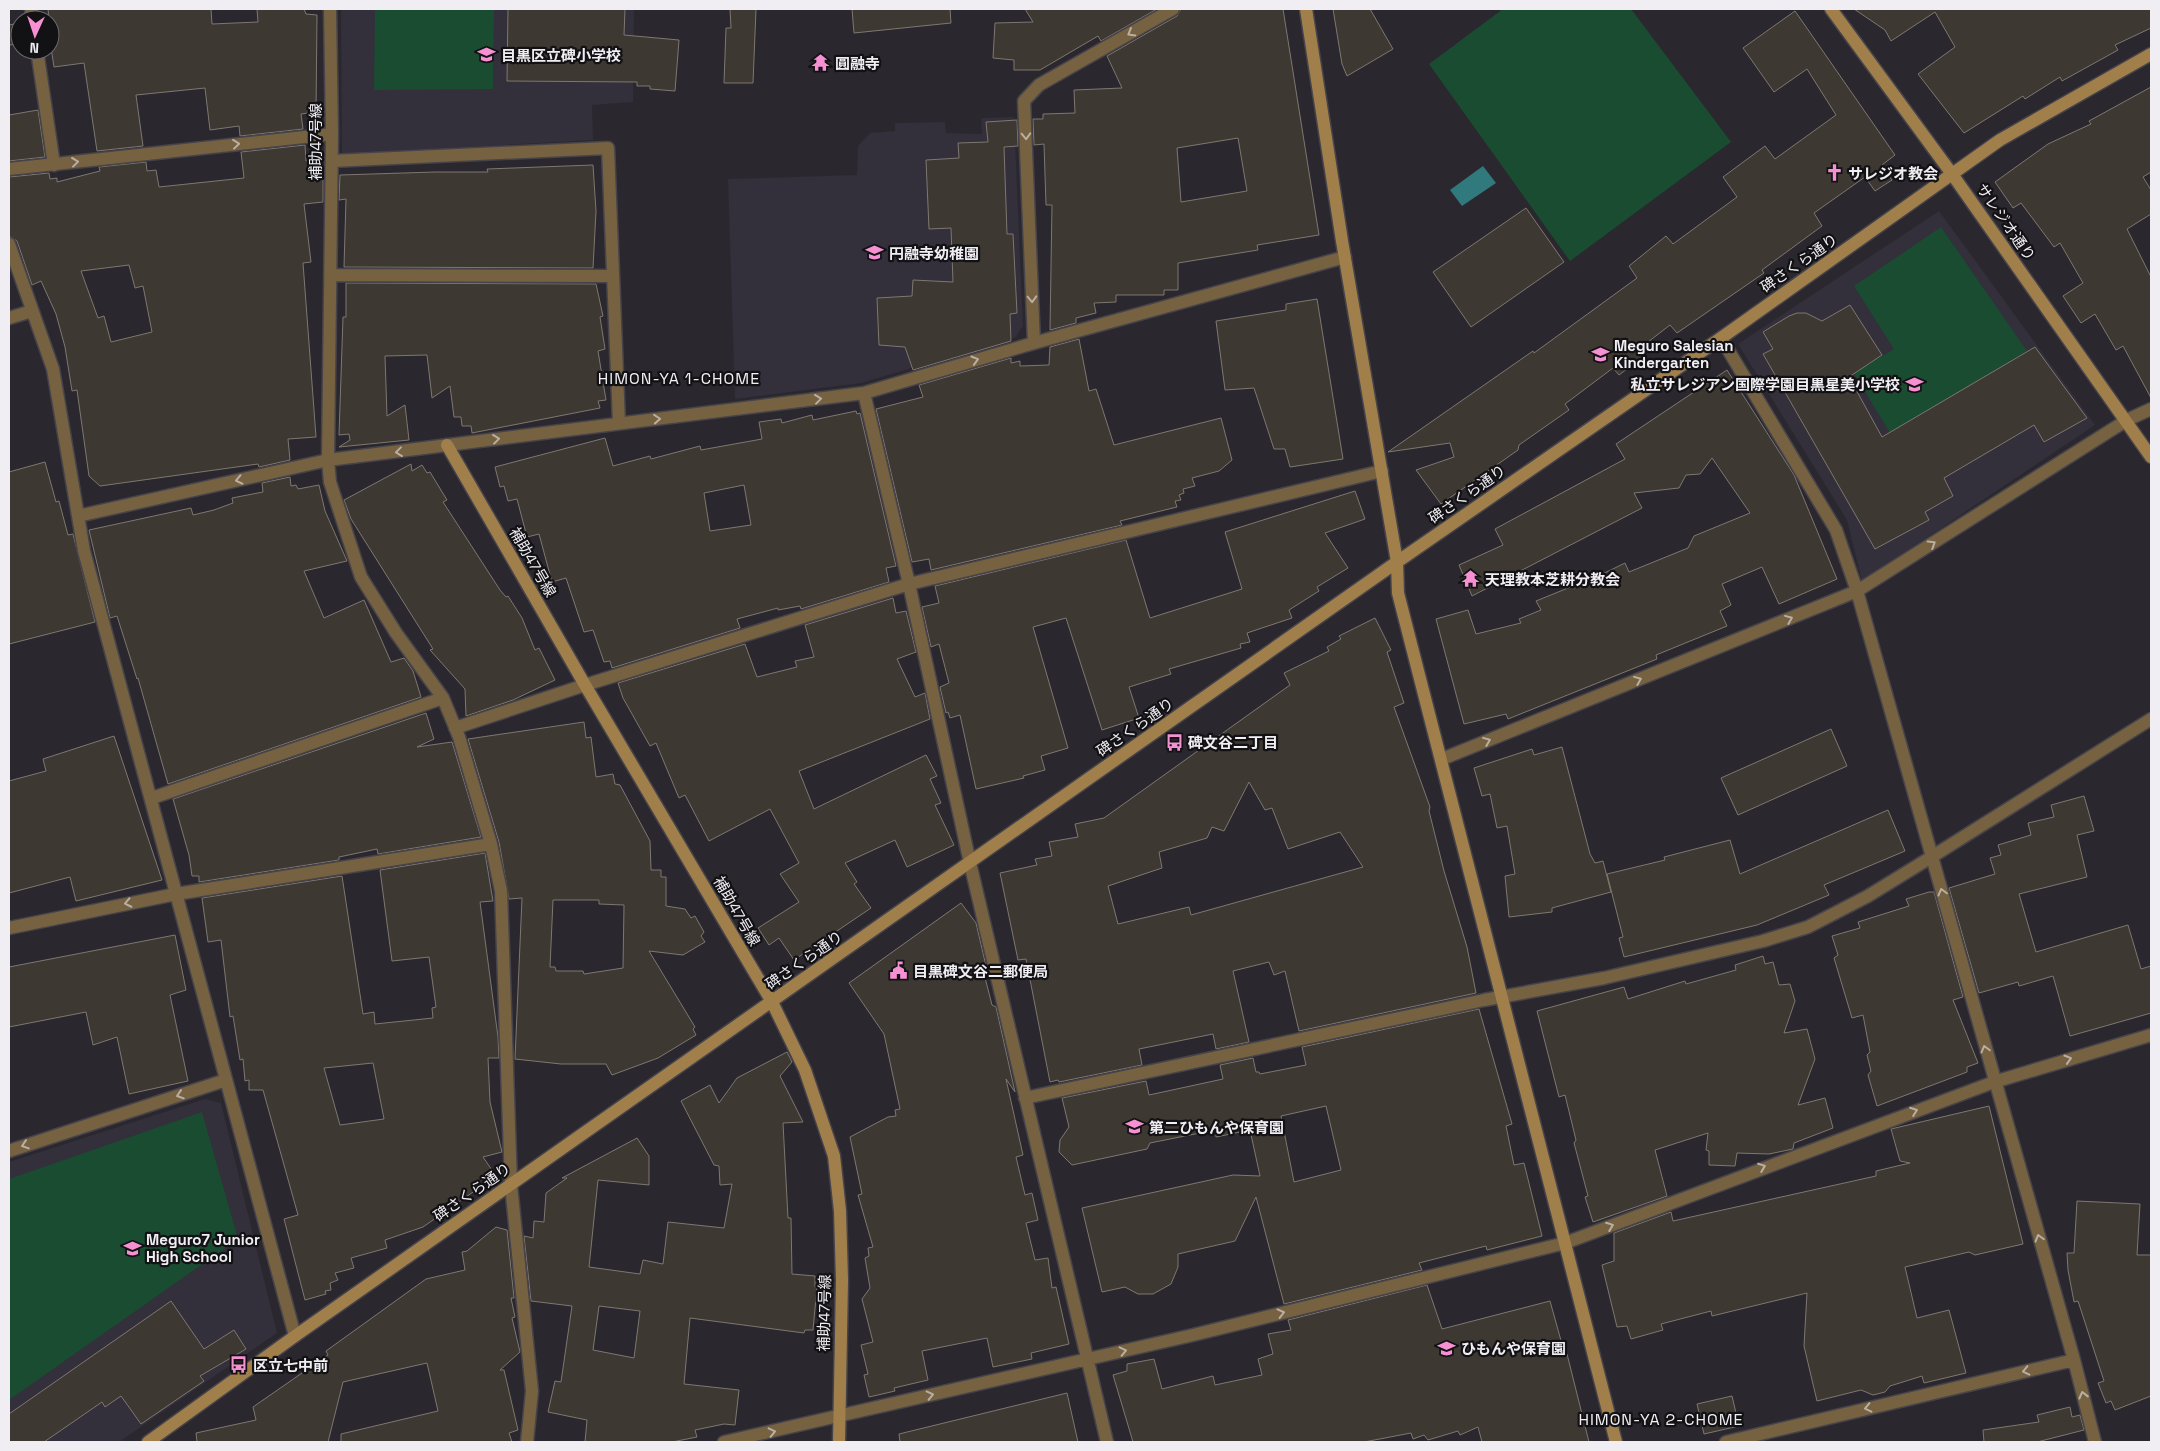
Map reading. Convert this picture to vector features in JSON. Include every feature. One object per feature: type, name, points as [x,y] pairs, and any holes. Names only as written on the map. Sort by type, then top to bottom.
[{"type":"street","name":"補助47号線","points":[[330,9],[332,134],[328,460],[330,482],[361,577],[396,633],[444,698],[491,844],[501,891],[510,1185],[532,1391],[527,1442]]},
{"type":"street","points":[[1034,343],[1024,101],[1039,85],[1173,9]]},
{"type":"street","points":[[1306,9],[1345,257],[1397,562],[1398,593],[1442,758],[1616,1442]]},
{"type":"street","name":"サレジオ通り","points":[[1831,9],[1952,174],[2127,420],[2151,457]]},
{"type":"street","name":"碑さくら通り","points":[[148,1442],[295,1336],[1397,562],[1721,338],[2000,140],[2151,54]]},
{"type":"street","points":[[38,60],[54,165]]},
{"type":"street","points":[[9,170],[332,134]]},
{"type":"street","points":[[332,161],[608,148],[619,422]]},
{"type":"street","points":[[9,244],[53,369],[84,551],[152,798],[295,1336]]},
{"type":"street","points":[[78,516],[328,460],[619,422],[702,414],[864,393],[1034,343],[1345,257]]},
{"type":"street","points":[[331,276],[613,276]]},
{"type":"street","points":[[9,318],[32,311]]},
{"type":"street","points":[[1721,338],[1836,530],[1857,591],[2074,1360],[2095,1442]]},
{"type":"street","points":[[864,393],[909,584],[970,863],[1107,1442]]},
{"type":"street","points":[[1442,758],[1857,591],[2127,420],[2151,408]]},
{"type":"street","name":"補助47号線","points":[[447,445],[585,685],[772,1002],[805,1070],[834,1156],[840,1211],[842,1280],[839,1442]]},
{"type":"street","points":[[455,728],[585,685],[909,584],[1382,471]]},
{"type":"street","points":[[152,798],[444,698]]},
{"type":"street","points":[[1025,1098],[1503,997],[1604,978],[1763,941],[1808,927],[1868,896],[2151,719]]},
{"type":"street","points":[[9,928],[176,894],[491,844]]},
{"type":"street","points":[[724,1442],[1088,1359],[1565,1243],[1994,1082],[2151,1034]]},
{"type":"street","points":[[9,1150],[226,1080]]},
{"type":"street","points":[[1726,1442],[2074,1360]]},
{"type":"shaded area","name":"目黒区立碑小学校","points":[[341,9],[634,9],[633,102],[592,105],[593,140],[342,154]]},
{"type":"shaded area","name":"円融寺幼稚園","points":[[1014,117],[1023,326],[1016,337],[861,383],[735,399],[728,179],[857,175],[858,146],[870,133],[895,131],[895,123],[945,122],[946,133],[982,134],[981,118]]},
{"type":"shaded area","name":"私立サレジアン国際学園目黒星美小学校","points":[[1939,211],[2095,425],[1862,581],[1847,520],[1738,344]]},
{"type":"shaded area","name":"Meguro7 Junior High School","points":[[205,1099],[221,1103],[277,1333],[119,1442],[9,1442],[9,1162]]},
{"type":"green space","points":[[375,9],[494,9],[493,89],[374,90]]},
{"type":"green space","points":[[1503,9],[1631,9],[1731,142],[1570,261],[1429,64]]},
{"type":"green space","points":[[1941,227],[2027,351],[1890,433],[1854,373],[1894,349],[1854,286]]},
{"type":"green space","points":[[202,1112],[238,1239],[9,1400],[9,1179]]},
{"type":"water","points":[[1483,166],[1496,183],[1462,206],[1450,190]]},
{"type":"building","points":[[48,9],[211,9],[212,24],[258,22],[257,9],[304,9],[306,14],[317,15],[316,112],[301,114],[303,129],[240,136],[239,126],[210,130],[205,88],[136,95],[143,146],[97,151],[84,63],[54,67],[53,60],[60,60],[60,10]]},
{"type":"building","points":[[508,9],[625,9],[624,35],[679,40],[675,91],[650,89],[650,86],[637,86],[637,82],[507,81]]},
{"type":"building","points":[[730,9],[756,9],[753,83],[724,83],[726,28],[731,28]]},
{"type":"building","points":[[852,9],[950,9],[951,23],[854,33]]},
{"type":"building","points":[[1025,9],[1157,9],[1101,41],[1098,36],[1040,70],[1014,70],[1014,60],[993,58],[995,23],[1033,22]]},
{"type":"building","points":[[1181,9],[1283,9],[1319,235],[1257,245],[1258,250],[1178,263],[1178,290],[1164,290],[1164,295],[1116,295],[1116,302],[1094,303],[1096,313],[1076,318],[1076,323],[1050,330],[1052,205],[1046,205],[1044,144],[1034,145],[1033,119],[1043,119],[1043,114],[1075,113],[1074,90],[1122,88],[1107,56],[1177,16]],"holes":[[[1238,138],[1247,191],[1181,202],[1177,148]]]},
{"type":"building","points":[[1333,9],[1370,9],[1393,49],[1347,76],[1342,64]]},
{"type":"building","points":[[1854,9],[2151,9],[2151,28],[2115,45],[2118,50],[2062,81],[2060,77],[2025,99],[2023,96],[1964,133],[1918,74],[1955,47],[1935,12],[1891,41],[1885,30]]},
{"type":"building","points":[[1795,11],[1895,155],[1882,165],[1892,180],[1875,191],[1865,177],[1814,213],[1822,226],[1762,270],[1764,273],[1677,333],[1670,325],[1639,349],[1644,356],[1619,375],[1613,368],[1565,404],[1569,410],[1519,445],[1518,450],[1441,504],[1416,470],[1454,457],[1450,443],[1388,452],[1533,351],[1534,353],[1637,278],[1629,266],[1666,236],[1673,244],[1737,197],[1723,177],[1765,146],[1775,159],[1836,115],[1807,69],[1774,92],[1743,48]]},
{"type":"building","points":[[9,25],[10,25],[9,45]]},
{"type":"building","points":[[2151,87],[2151,172],[2143,177],[2151,190],[2151,214],[2127,229],[2151,277],[2151,398],[2123,346],[2116,350],[2095,314],[2081,323],[2063,296],[2083,283],[2060,243],[2054,247],[2021,203],[2013,208],[1995,182],[2048,144],[2091,124],[2089,121]]},
{"type":"building","points":[[38,110],[45,157],[9,161],[9,115]]},
{"type":"building","points":[[1017,120],[1018,146],[1004,147],[1007,234],[1013,234],[1017,313],[1010,314],[1011,341],[913,370],[905,347],[879,345],[877,298],[912,296],[913,280],[953,282],[951,228],[929,229],[926,160],[959,158],[958,143],[988,142],[986,122]]},
{"type":"building","points":[[305,145],[306,161],[314,160],[316,176],[323,176],[323,202],[304,204],[311,262],[303,263],[316,437],[288,439],[290,460],[259,467],[258,464],[100,486],[89,476],[77,390],[72,391],[65,347],[56,314],[41,281],[32,285],[17,241],[9,236],[9,177],[49,173],[50,179],[57,178],[57,182],[100,171],[99,167],[146,162],[147,171],[156,170],[159,187],[244,178],[241,152]],"holes":[[[129,265],[135,288],[143,286],[152,332],[111,342],[104,316],[98,318],[81,271]]]},
{"type":"building","points":[[593,165],[596,211],[593,268],[344,267],[346,199],[339,200],[340,175],[488,172],[487,169]]},
{"type":"building","points":[[1526,208],[1564,262],[1471,327],[1433,272]]},
{"type":"building","points":[[346,283],[596,284],[603,316],[600,317],[605,349],[598,351],[606,400],[598,401],[600,408],[472,433],[471,426],[462,426],[461,417],[454,417],[450,386],[432,398],[427,355],[385,356],[387,416],[405,405],[409,440],[339,447],[350,440],[349,434],[339,435],[343,317],[346,317]]},
{"type":"building","points":[[1317,299],[1343,459],[1290,467],[1285,449],[1274,449],[1254,388],[1225,390],[1216,321],[1286,310],[1286,304]]},
{"type":"building","points":[[1850,305],[1882,355],[1849,377],[1882,437],[2035,347],[2087,418],[2044,442],[2034,425],[1944,478],[1953,496],[1925,512],[1929,520],[1875,549],[1763,354],[1773,349],[1763,332],[1789,316],[1797,313],[1806,313],[1822,321]]},
{"type":"building","points":[[1079,339],[1089,391],[1096,389],[1114,445],[1221,418],[1232,460],[1219,471],[1192,478],[1195,486],[1183,489],[1184,493],[1179,495],[1181,500],[1175,501],[1177,507],[1120,521],[1122,525],[931,570],[929,559],[912,562],[876,409],[923,397],[919,385],[1011,358],[1011,363],[1020,361],[1020,366],[1049,365],[1050,347]]},
{"type":"building","points":[[1727,370],[1794,475],[1837,579],[1779,604],[1762,567],[1722,584],[1731,605],[1720,611],[1727,626],[1656,655],[1657,659],[1508,719],[1506,714],[1464,724],[1436,619],[1468,610],[1476,634],[1521,623],[1519,619],[1541,610],[1536,601],[1573,586],[1574,588],[1625,563],[1629,572],[1688,548],[1694,536],[1750,513],[1712,458],[1700,474],[1686,475],[1679,488],[1634,493],[1642,508],[1472,596],[1459,565],[1503,545],[1495,529],[1625,459],[1616,444]]},
{"type":"building","points":[[856,411],[857,414],[860,413],[896,566],[886,568],[889,582],[801,609],[800,606],[778,610],[778,608],[737,619],[740,628],[612,668],[610,661],[604,662],[593,630],[584,632],[566,578],[552,582],[539,534],[527,537],[517,499],[508,501],[504,486],[500,487],[495,467],[605,438],[613,466],[650,456],[651,459],[700,446],[701,450],[762,439],[759,422],[781,419],[782,423],[812,415],[813,420]],"holes":[[[744,485],[751,525],[710,531],[704,493]]]},
{"type":"building","points":[[45,462],[56,502],[59,501],[68,535],[73,534],[95,622],[9,644],[9,472]]},
{"type":"building","points":[[411,464],[412,471],[422,465],[427,473],[430,472],[447,500],[443,502],[500,590],[506,597],[508,596],[522,618],[535,650],[539,648],[555,680],[513,700],[466,716],[465,689],[430,650],[433,649],[351,519],[344,500]]},
{"type":"building","points":[[290,477],[291,486],[296,485],[298,489],[319,485],[325,511],[347,561],[304,571],[324,618],[364,600],[391,662],[404,658],[413,671],[421,697],[168,784],[138,678],[117,616],[110,618],[89,530],[191,508],[193,515],[214,510],[233,503],[232,498],[263,492],[262,483]]},
{"type":"building","points":[[1355,491],[1365,519],[1325,533],[1348,568],[1317,587],[1319,591],[1289,610],[1292,618],[1247,633],[1250,642],[1240,644],[1241,648],[1169,669],[1171,674],[1129,687],[1139,718],[1102,730],[1066,618],[1033,627],[1068,748],[1041,756],[1045,770],[1023,776],[1024,778],[976,789],[960,715],[950,718],[948,712],[946,713],[940,687],[949,683],[939,644],[931,647],[922,607],[939,603],[935,586],[1126,540],[1150,618],[1242,589],[1225,532]]},
{"type":"building","points":[[893,598],[896,613],[906,611],[916,652],[897,659],[915,697],[925,693],[930,719],[799,771],[814,809],[926,755],[937,776],[930,779],[941,803],[935,805],[954,845],[907,867],[895,840],[845,863],[857,882],[854,884],[871,908],[794,960],[779,938],[769,945],[758,928],[799,902],[780,874],[799,863],[770,809],[709,841],[685,795],[679,798],[656,743],[650,746],[623,698],[618,683],[745,644],[757,677],[797,667],[795,661],[814,657],[805,625]]},
{"type":"building","points":[[1375,618],[1391,650],[1387,652],[1404,703],[1394,707],[1430,807],[1429,811],[1444,871],[1467,947],[1476,993],[1299,1031],[1285,971],[1274,975],[1269,962],[1233,971],[1249,1042],[1216,1049],[1213,1034],[1139,1049],[1142,1065],[1059,1082],[1058,1080],[1050,1082],[1026,959],[1018,960],[1000,873],[1037,865],[1035,859],[1052,856],[1049,842],[1078,837],[1075,824],[1104,818],[1290,685],[1284,673],[1329,651],[1327,647],[1341,639],[1339,636]],"holes":[[[1249,782],[1265,810],[1272,808],[1288,849],[1340,832],[1363,867],[1191,915],[1189,907],[1118,924],[1108,886],[1162,868],[1159,852],[1207,838],[1212,827],[1224,831]]]},
{"type":"building","points":[[426,713],[434,739],[417,747],[452,742],[481,837],[378,854],[377,849],[339,857],[339,860],[199,882],[199,876],[192,876],[189,855],[173,799]]},
{"type":"building","points":[[584,722],[586,738],[591,737],[596,777],[613,774],[615,784],[620,785],[650,841],[651,870],[661,870],[661,877],[666,877],[666,906],[685,909],[691,918],[695,916],[704,932],[701,936],[705,942],[683,955],[649,951],[695,1027],[693,1029],[696,1035],[658,1058],[612,1075],[606,1064],[561,1064],[515,1059],[522,898],[509,899],[499,842],[468,739]],"holes":[[[553,900],[599,900],[599,904],[624,905],[623,968],[584,974],[583,971],[556,971],[555,967],[550,967]]]},
{"type":"building","points":[[1831,729],[1847,766],[1738,815],[1721,778]]},
{"type":"building","points":[[114,736],[162,880],[76,901],[70,877],[9,893],[9,781],[46,771],[43,759]]},
{"type":"building","points":[[1562,747],[1590,854],[1595,863],[1603,861],[1611,892],[1552,908],[1552,912],[1509,917],[1505,876],[1515,874],[1507,826],[1497,828],[1490,794],[1482,796],[1474,768],[1532,749],[1534,755]]},
{"type":"building","points":[[2084,796],[2094,831],[2077,835],[2087,877],[2019,894],[2036,952],[2128,925],[2141,969],[2151,966],[2151,1013],[2070,1036],[2053,976],[2019,986],[2018,982],[1979,993],[1949,888],[1995,874],[1990,858],[2001,855],[1998,845],[2031,835],[2028,823],[2054,817],[2051,805]]},
{"type":"building","points":[[1888,810],[1905,851],[1824,885],[1829,895],[1757,925],[1624,957],[1619,938],[1623,937],[1607,874],[1665,860],[1664,857],[1730,840],[1740,874]]},
{"type":"building","points":[[485,853],[493,901],[480,902],[498,1037],[499,1058],[488,1058],[490,1102],[502,1152],[483,1157],[496,1176],[423,1227],[385,1240],[387,1248],[351,1258],[354,1268],[335,1273],[338,1280],[330,1283],[331,1290],[325,1291],[326,1294],[305,1300],[284,1219],[298,1215],[263,1090],[249,1090],[249,1080],[245,1081],[243,1059],[240,1060],[233,1016],[230,1017],[221,940],[208,942],[202,898],[342,876],[363,1014],[374,1012],[375,1024],[433,1018],[432,1008],[436,1007],[429,957],[392,961],[380,870]],"holes":[[[373,1063],[384,1119],[340,1125],[324,1068]]]},
{"type":"building","points":[[1934,892],[1963,997],[1953,1000],[1978,1063],[1967,1067],[1967,1072],[1877,1106],[1868,1075],[1871,1071],[1867,1055],[1870,1052],[1863,1015],[1852,1018],[1834,958],[1838,955],[1832,936],[1860,928],[1858,922],[1909,906],[1906,899]]},
{"type":"building","points":[[961,903],[976,923],[986,966],[982,966],[992,1005],[996,1007],[1015,1092],[1006,1079],[1023,1155],[1016,1157],[1025,1195],[1032,1193],[1038,1220],[1026,1223],[1035,1260],[1048,1258],[1052,1288],[1056,1287],[1069,1344],[1031,1353],[1032,1359],[993,1367],[987,1338],[922,1351],[928,1380],[894,1388],[895,1391],[869,1397],[864,1375],[868,1374],[861,1345],[873,1342],[862,1299],[870,1288],[865,1258],[869,1256],[868,1248],[873,1247],[858,1195],[862,1194],[850,1137],[888,1117],[896,1116],[895,1110],[900,1109],[884,1034],[849,983]]},
{"type":"building","points":[[175,935],[186,990],[170,995],[188,1081],[129,1094],[117,1037],[93,1045],[86,1012],[9,1027],[9,967]]},
{"type":"building","points":[[1763,956],[1765,964],[1773,962],[1779,985],[1790,984],[1795,1001],[1784,1033],[1807,1029],[1815,1059],[1798,1105],[1825,1098],[1833,1128],[1794,1143],[1793,1149],[1769,1154],[1737,1153],[1735,1166],[1709,1165],[1709,1151],[1706,1150],[1708,1133],[1655,1150],[1667,1196],[1593,1222],[1585,1197],[1588,1196],[1574,1143],[1576,1140],[1565,1095],[1559,1097],[1537,1011],[1624,987],[1628,999],[1685,981],[1686,984],[1736,970],[1735,965]]},
{"type":"building","points":[[1479,1009],[1512,1124],[1506,1126],[1514,1165],[1524,1163],[1542,1236],[1487,1250],[1486,1246],[1419,1263],[1422,1270],[1284,1304],[1256,1197],[1235,1241],[1178,1254],[1178,1267],[1171,1284],[1153,1294],[1138,1294],[1125,1287],[1102,1292],[1082,1208],[1233,1175],[1260,1176],[1250,1130],[1216,1137],[1215,1130],[1150,1143],[1147,1149],[1072,1165],[1059,1152],[1060,1140],[1069,1127],[1062,1098],[1146,1081],[1149,1095],[1223,1079],[1220,1065],[1253,1058],[1256,1072],[1260,1074],[1306,1065],[1302,1047]],"holes":[[[1326,1106],[1341,1170],[1294,1182],[1281,1116]]]},
{"type":"building","points":[[787,1052],[792,1062],[780,1076],[803,1122],[783,1123],[788,1218],[791,1218],[792,1274],[815,1276],[815,1287],[817,1287],[813,1330],[805,1330],[804,1333],[690,1318],[684,1384],[739,1390],[735,1425],[724,1424],[695,1430],[697,1437],[672,1442],[585,1442],[587,1420],[548,1412],[555,1381],[561,1382],[572,1306],[531,1301],[524,1236],[533,1238],[534,1221],[544,1222],[546,1193],[567,1178],[562,1178],[637,1138],[649,1156],[649,1185],[598,1180],[589,1267],[640,1274],[643,1260],[663,1264],[668,1222],[724,1228],[732,1184],[720,1185],[719,1166],[714,1165],[681,1101],[710,1085],[719,1103],[737,1078]],"holes":[[[599,1306],[640,1311],[634,1358],[593,1350]]]},
{"type":"building","points":[[1989,1106],[2023,1244],[1975,1255],[1969,1252],[1905,1267],[1917,1318],[1949,1310],[1966,1373],[1924,1383],[1922,1376],[1890,1386],[1885,1392],[1873,1395],[1861,1390],[1817,1401],[1804,1346],[1807,1293],[1712,1316],[1711,1311],[1661,1324],[1663,1330],[1631,1339],[1627,1326],[1617,1327],[1602,1265],[1614,1261],[1614,1233],[1671,1212],[1673,1221],[1876,1176],[1876,1171],[1910,1163],[1900,1161],[1891,1129]]},
{"type":"building","points":[[2077,1201],[2140,1204],[2137,1255],[2151,1255],[2151,1396],[2115,1410],[2111,1401],[2106,1403],[2098,1383],[2104,1381],[2078,1301],[2074,1302],[2068,1270],[2067,1253],[2074,1253]]},
{"type":"building","points":[[496,1227],[507,1230],[514,1298],[511,1298],[515,1317],[512,1318],[520,1352],[500,1370],[504,1370],[518,1430],[509,1433],[512,1442],[341,1442],[341,1434],[438,1411],[427,1363],[343,1382],[328,1442],[197,1442],[196,1433],[256,1420],[253,1407],[328,1355],[326,1351],[426,1279],[465,1270],[462,1252],[467,1251]]},
{"type":"building","points":[[1427,1285],[1442,1329],[1550,1301],[1565,1355],[1567,1354],[1589,1442],[1482,1442],[1478,1427],[1460,1435],[1458,1431],[1428,1440],[1424,1435],[1413,1439],[1411,1433],[1364,1442],[1133,1442],[1113,1375],[1127,1371],[1127,1364],[1154,1359],[1162,1389],[1213,1376],[1215,1385],[1262,1375],[1258,1359],[1273,1354],[1268,1334],[1291,1330],[1288,1320]]},
{"type":"building","points":[[171,1301],[204,1349],[234,1330],[246,1349],[200,1376],[204,1381],[141,1424],[121,1396],[105,1407],[102,1402],[44,1442],[9,1442],[9,1414]]},
{"type":"building","points":[[1067,1393],[1078,1442],[900,1442],[899,1434]]},
{"type":"building","points":[[1732,1396],[1739,1426],[1704,1434],[1697,1404]]},
{"type":"building","points":[[2070,1407],[2072,1417],[2080,1415],[2084,1430],[2037,1442],[1984,1442],[1983,1430],[2039,1422],[2037,1415]]},
{"type":"place","name":"目黒区立碑小学校","points":[[487,55]]},
{"type":"place","name":"圓融寺","points":[[821,63]]},
{"type":"place","name":"サレジオ教会","points":[[1834,173]]},
{"type":"place","name":"円融寺幼稚園","points":[[875,253]]},
{"type":"place","name":"Meguro Salesian Kindergarten","points":[[1600,354]]},
{"type":"place","name":"私立サレジアン国際学園目黒星美小学校","points":[[1914,384]]},
{"type":"place","name":"天理教本芝耕分教会","points":[[1471,579]]},
{"type":"place","name":"碑文谷二丁目","points":[[1174,742]]},
{"type":"place","name":"目黒碑文谷二郵便局","points":[[899,971]]},
{"type":"place","name":"第二ひもんや保育園","points":[[1135,1127]]},
{"type":"place","name":"Meguro7 Junior High School","points":[[132,1248]]},
{"type":"place","name":"ひもんや保育園","points":[[1447,1348]]},
{"type":"place","name":"区立七中前","points":[[239,1365]]},
{"type":"district","name":"HIMON-YA 1-CHOME","points":[[679,378]]},
{"type":"district","name":"HIMON-YA 2-CHOME","points":[[1661,1419]]}]
